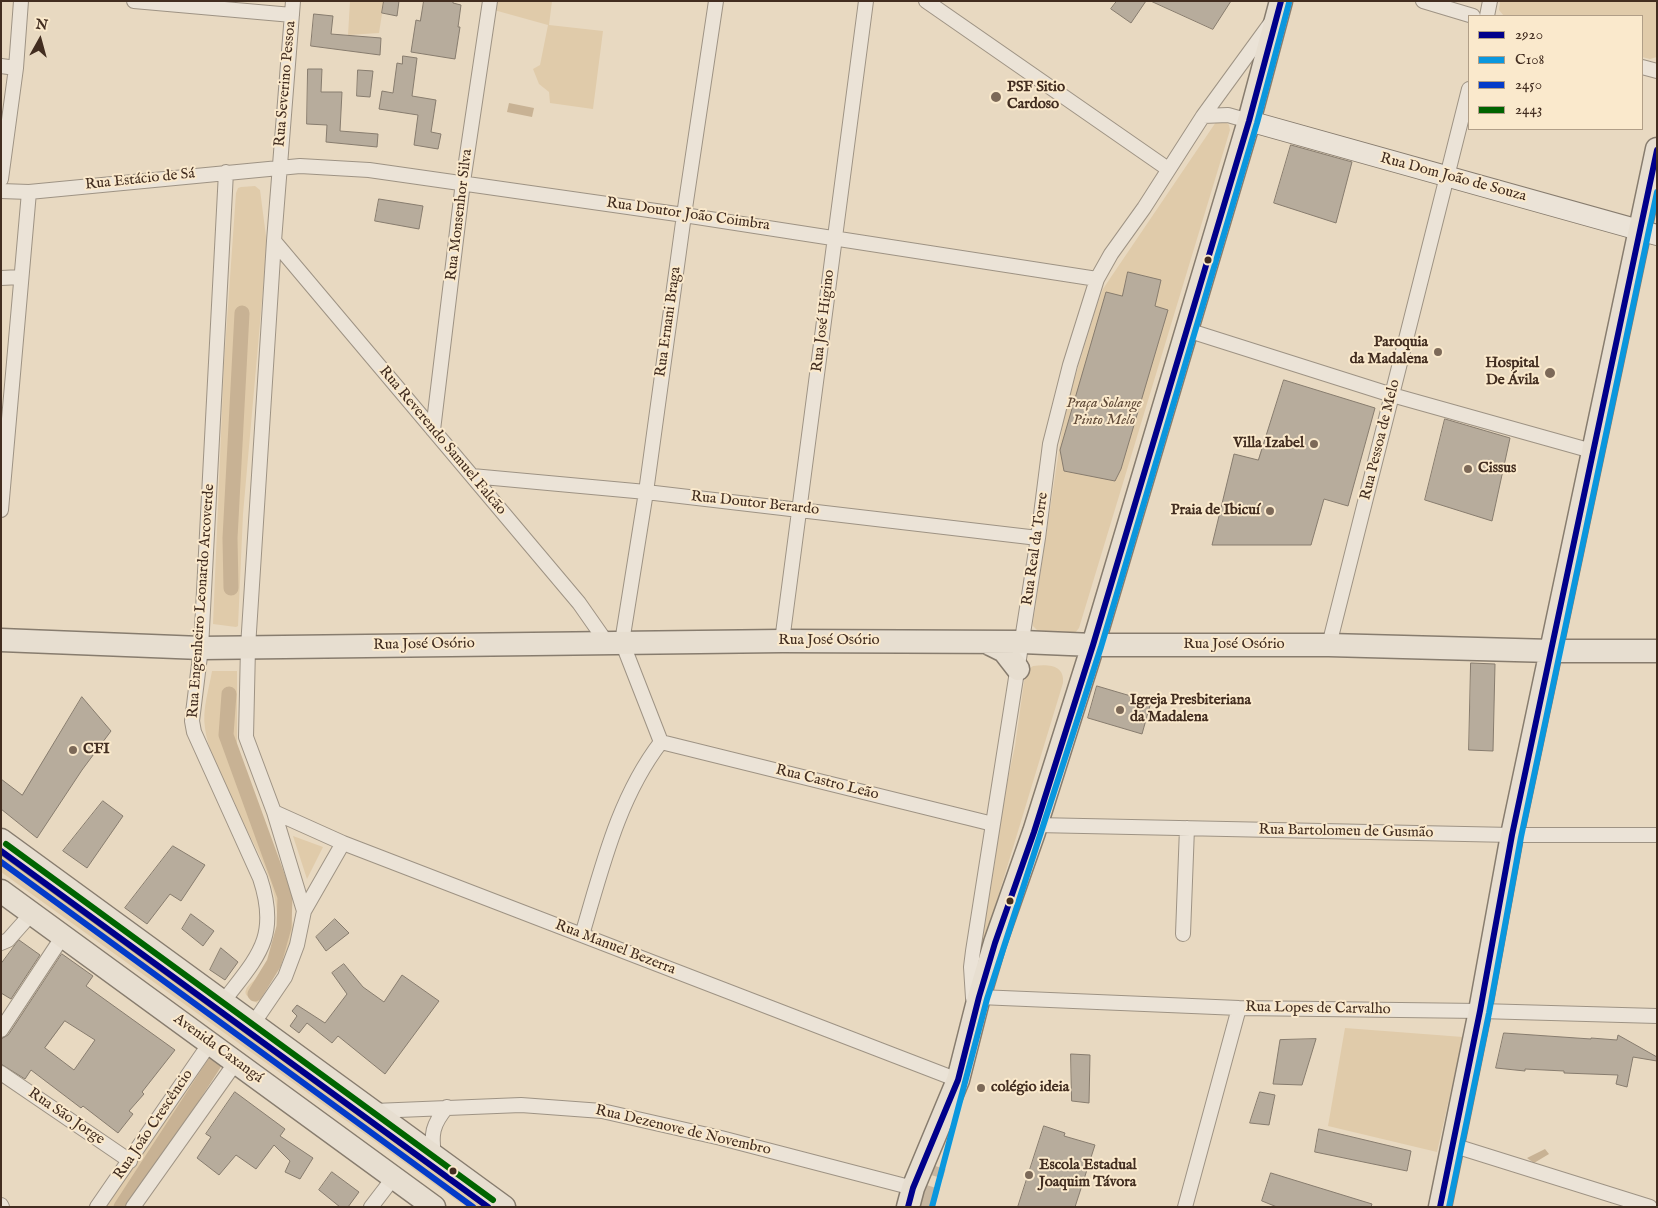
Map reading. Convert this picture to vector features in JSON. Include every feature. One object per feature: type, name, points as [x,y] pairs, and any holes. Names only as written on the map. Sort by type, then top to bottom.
[{"type":"main road","name":"Rua Real da Torre","points":[[911,1198],[958,1080],[995,943],[1036,825],[1093,645],[1249,121],[1280,7]]},
{"type":"main road","points":[[1440,1207],[1480,1011],[1512,836],[1552,651],[1592,451],[1648,233],[1657,149]]},
{"type":"main road","name":"Rua José Osório","points":[[1,640],[201,648],[782,640],[1022,642],[1093,645],[1329,645],[1552,651],[1657,651]]},
{"type":"main road","points":[[985,642],[1004,651],[1018,669]]},
{"type":"main road","points":[[1504,650],[1513,654],[1528,666],[1543,690]]},
{"type":"main road","points":[[1,840],[504,1207]]},
{"type":"main road","name":"Avenida Caxangá","points":[[1,891],[434,1207]]},
{"type":"main road","points":[[935,1166],[958,1080]]},
{"type":"street","points":[[1,179],[16,68],[21,1]]},
{"type":"street","points":[[134,1],[292,8]]},
{"type":"street","name":"Rua Monsenhor Silva","points":[[433,430],[464,182],[490,1]]},
{"type":"street","name":"Rua Ernani Braga","points":[[614,643],[646,492],[716,1]]},
{"type":"street","name":"Rua José Higino","points":[[782,640],[866,1]]},
{"type":"street","points":[[926,1],[1168,169]]},
{"type":"street","points":[[1423,1],[1470,15]]},
{"type":"street","points":[[1487,15],[1490,1]]},
{"type":"street","name":"Rua Real da Torre","points":[[977,1007],[971,967],[1038,538],[1050,444],[1070,365],[1097,278],[1111,254],[1144,208],[1203,116],[1280,7]]},
{"type":"street","name":"Rua Severino Pessoa","points":[[278,167],[292,8]]},
{"type":"street","points":[[1,66],[16,68]]},
{"type":"street","points":[[1643,67],[1657,71]]},
{"type":"street","name":"Rua Pessoa de Melo","points":[[1329,645],[1468,93]]},
{"type":"street","points":[[1203,116],[1228,115],[1249,121]]},
{"type":"street","name":"Rua Dom João de Souza","points":[[1249,121],[1648,233]]},
{"type":"street","name":"Rua Doutor João Coimbra","points":[[278,167],[316,166],[370,170],[464,182],[1097,278]]},
{"type":"street","points":[[278,167],[248,647],[246,737],[274,812],[304,911]]},
{"type":"street","name":"Rua Estácio de Sá","points":[[1,190],[29,192],[278,167]]},
{"type":"street","name":"Rua Engenheiro Leonardo Arcoverde","points":[[223,1002],[260,953],[269,920],[266,897],[260,878],[194,732],[192,721],[201,648],[226,172]]},
{"type":"street","points":[[1,510],[29,192]]},
{"type":"street","name":"Rua Reverendo Samuel Falcão","points":[[274,241],[614,643],[661,742]]},
{"type":"street","points":[[1,278],[21,277]]},
{"type":"street","points":[[1187,330],[1392,396],[1592,451]]},
{"type":"street","name":"Rua Doutor Berardo","points":[[472,476],[646,492],[1038,538]]},
{"type":"street","points":[[582,935],[607,849],[627,796],[646,760],[661,742]]},
{"type":"street","name":"Rua Castro Leão","points":[[661,742],[993,824]]},
{"type":"street","name":"Rua Manuel Bezerra","points":[[274,812],[343,843],[958,1080]]},
{"type":"street","name":"Rua Bartolomeu de Gusmão","points":[[1036,825],[1512,836],[1657,835]]},
{"type":"street","points":[[1182,934],[1187,828]]},
{"type":"street","points":[[253,1024],[286,977],[297,945],[304,911],[343,843]]},
{"type":"street","points":[[1,944],[8,940],[32,913]]},
{"type":"street","points":[[1,1030],[63,936]]},
{"type":"street","name":"Rua Lopes de Carvalho","points":[[977,1007],[1480,1011],[1657,1016]]},
{"type":"street","points":[[1185,1207],[1239,1008]]},
{"type":"street","name":"Rua João Crescêncio","points":[[98,1207],[210,1043]]},
{"type":"street","name":"Rua João Crescêncio","points":[[133,1207],[236,1062]]},
{"type":"street","name":"Rua São Jorge","points":[[1,1073],[130,1161]]},
{"type":"street","name":"Rua Dezenove de Novembro","points":[[373,1112],[522,1105],[602,1112],[721,1138],[911,1198]]},
{"type":"street","points":[[434,1156],[432,1141],[434,1126],[448,1107]]},
{"type":"street","points":[[1452,1145],[1650,1207]]},
{"type":"street","points":[[370,1207],[394,1177]]},
{"type":"green space","points":[[350,1],[384,1],[379,33],[348,35]]},
{"type":"green space","points":[[495,1],[552,1],[549,25],[603,31],[593,109],[550,103],[549,92],[539,84],[533,69],[540,65],[548,25],[494,10]]},
{"type":"green space","points":[[1500,1],[1657,1],[1657,57],[1650,59],[1643,57],[1643,15],[1503,15],[1499,10]]},
{"type":"green space","name":"Praça Solange Pinto Melo","points":[[1225,121],[1229,125],[1230,130],[1079,628],[1075,633],[1040,633],[1033,626],[1033,622],[1065,410],[1097,305],[1103,289],[1216,122]]},
{"type":"green space","points":[[255,186],[260,190],[267,244],[243,514],[238,626],[236,627],[213,624],[224,363],[236,193],[238,188]]},
{"type":"green space","points":[[1049,665],[1058,669],[1063,677],[1063,683],[974,976],[995,862],[999,820],[1015,746],[1025,675],[1027,670],[1033,666]]},
{"type":"green space","points":[[212,671],[237,671],[237,746],[289,898],[293,927],[290,945],[283,961],[257,1003],[249,998],[245,992],[263,969],[273,947],[277,923],[276,904],[267,872],[212,755],[208,741],[204,714]]},
{"type":"green space","points":[[293,836],[323,847],[307,879]]},
{"type":"green space","points":[[1,855],[485,1207],[466,1207],[1,872]]},
{"type":"green space","points":[[1345,1028],[1463,1037],[1437,1152],[1328,1126]]},
{"type":"green space","points":[[210,1053],[221,1062],[114,1207],[102,1207]]},
{"type":"shaded area","points":[[509,103],[534,108],[532,117],[507,112]]},
{"type":"shaded area","points":[[1545,1149],[1549,1154],[1534,1163],[1527,1158]]},
{"type":"building","points":[[384,1],[399,1],[397,16],[382,13]]},
{"type":"building","points":[[424,1],[453,1],[453,3],[461,5],[455,59],[411,52],[416,20],[420,21]]},
{"type":"building","points":[[1117,1],[1146,1],[1131,23],[1111,9]]},
{"type":"building","points":[[1151,1],[1231,1],[1213,29]]},
{"type":"building","points":[[314,14],[333,16],[331,34],[381,38],[380,55],[311,46]]},
{"type":"building","points":[[403,56],[417,58],[412,96],[436,100],[431,132],[441,134],[438,149],[414,145],[418,115],[379,109],[382,91],[393,93],[397,63],[402,64]]},
{"type":"building","points":[[308,69],[322,69],[321,92],[342,92],[340,131],[378,134],[377,147],[326,142],[327,125],[307,124]]},
{"type":"building","points":[[358,70],[373,71],[370,97],[357,96]]},
{"type":"building","points":[[1291,145],[1352,162],[1336,223],[1274,203]]},
{"type":"building","points":[[379,199],[423,206],[419,229],[375,221]]},
{"type":"building","points":[[1128,272],[1161,280],[1155,306],[1168,310],[1121,469],[1115,481],[1064,471],[1060,450],[1106,292],[1122,296]]},
{"type":"building","name":"Villa Izabel","points":[[1284,380],[1375,408],[1348,506],[1324,499],[1311,545],[1212,545],[1234,454],[1258,460]]},
{"type":"building","name":"Cissus","points":[[1445,419],[1510,438],[1492,521],[1425,500]]},
{"type":"building","points":[[1471,663],[1495,664],[1493,751],[1469,750]]},
{"type":"building","name":"Igreja Presbiteriana da Madalena","points":[[1097,686],[1151,702],[1142,734],[1088,718]]},
{"type":"building","name":"CFI","points":[[82,697],[111,731],[82,770],[37,838],[1,809],[1,779],[22,795]]},
{"type":"building","points":[[103,801],[123,816],[87,868],[63,851]]},
{"type":"building","points":[[173,846],[205,865],[181,901],[170,894],[147,924],[125,908]]},
{"type":"building","points":[[191,914],[214,931],[203,946],[182,929]]},
{"type":"building","points":[[335,919],[349,933],[326,951],[316,937]]},
{"type":"building","points":[[19,940],[40,955],[11,999],[1,993],[1,964]]},
{"type":"building","points":[[221,948],[238,962],[225,980],[210,970]]},
{"type":"building","points":[[62,954],[93,976],[86,986],[175,1050],[142,1092],[144,1094],[129,1111],[133,1114],[118,1133],[31,1070],[25,1079],[1,1064],[1,1039],[8,1035]],"holes":[[[65,1021],[95,1040],[74,1070],[45,1048]]]},
{"type":"building","points":[[344,964],[363,987],[384,1002],[402,975],[439,1001],[385,1074],[338,1036],[332,1043],[307,1023],[299,1033],[290,1026],[297,1016],[292,1011],[297,1005],[325,1023],[347,994],[332,973]]},
{"type":"building","points":[[1504,1033],[1617,1040],[1618,1035],[1657,1057],[1657,1061],[1633,1057],[1627,1087],[1616,1084],[1618,1075],[1496,1068]]},
{"type":"building","points":[[1316,1039],[1302,1085],[1273,1084],[1280,1040]]},
{"type":"building","points":[[1071,1054],[1090,1055],[1089,1103],[1072,1101]]},
{"type":"building","points":[[235,1092],[285,1129],[280,1136],[313,1158],[300,1179],[285,1172],[290,1161],[274,1145],[256,1169],[236,1155],[219,1175],[197,1158],[211,1137],[206,1134]]},
{"type":"building","points":[[1260,1092],[1275,1095],[1269,1125],[1250,1123]]},
{"type":"building","points":[[1044,1126],[1065,1133],[1064,1136],[1095,1145],[1075,1207],[1018,1207]]},
{"type":"building","points":[[1319,1129],[1411,1151],[1407,1171],[1315,1152]]},
{"type":"building","points":[[332,1172],[359,1192],[348,1207],[340,1207],[319,1190]]},
{"type":"building","points":[[1271,1173],[1372,1204],[1371,1207],[1277,1207],[1262,1201]]},
{"type":"waterway","points":[[231,588],[230,538],[242,313]]},
{"type":"waterway","points":[[229,694],[226,735],[285,897],[284,927],[274,963],[255,994]]},
{"type":"waterway","points":[[121,1207],[214,1064]]},
{"type":"tunnel","points":[[923,1207],[935,1166]]},
{"type":"transit line","name":"2920","points":[[908,1207],[913,1188],[958,1080],[995,943],[1034,832],[1093,645],[1249,121],[1281,1]]},
{"type":"transit line","name":"C108","points":[[932,1207],[987,999],[1101,647],[1257,123],[1289,3]]},
{"type":"transit line","name":"2920","points":[[1440,1207],[1480,1011],[1512,835],[1657,150]]},
{"type":"transit line","name":"C108","points":[[1449,1207],[1489,1013],[1521,837],[1657,192]]},
{"type":"transit line","name":"2443","points":[[6,844],[493,1200]]},
{"type":"transit line","name":"2920","points":[[1,851],[488,1207]]},
{"type":"transit line","name":"2450","points":[[1,862],[473,1207]]},
{"type":"place","name":"PSF Sitio Cardoso","points":[[996,97]]},
{"type":"place","name":"Paroquia da Madalena","points":[[1438,352]]},
{"type":"place","name":"Hospital De Ávila","points":[[1550,373]]},
{"type":"place","name":"Villa Izabel","points":[[1314,444]]},
{"type":"place","name":"Cissus","points":[[1468,469]]},
{"type":"place","name":"Praia de Ibicuí","points":[[1270,511]]},
{"type":"place","name":"Igreja Presbiteriana da Madalena","points":[[1120,710]]},
{"type":"place","name":"CFI","points":[[73,750]]},
{"type":"place","name":"colégio ideia","points":[[981,1088]]},
{"type":"place","name":"Escola Estadual Joaquim Távora","points":[[1029,1175]]}]
